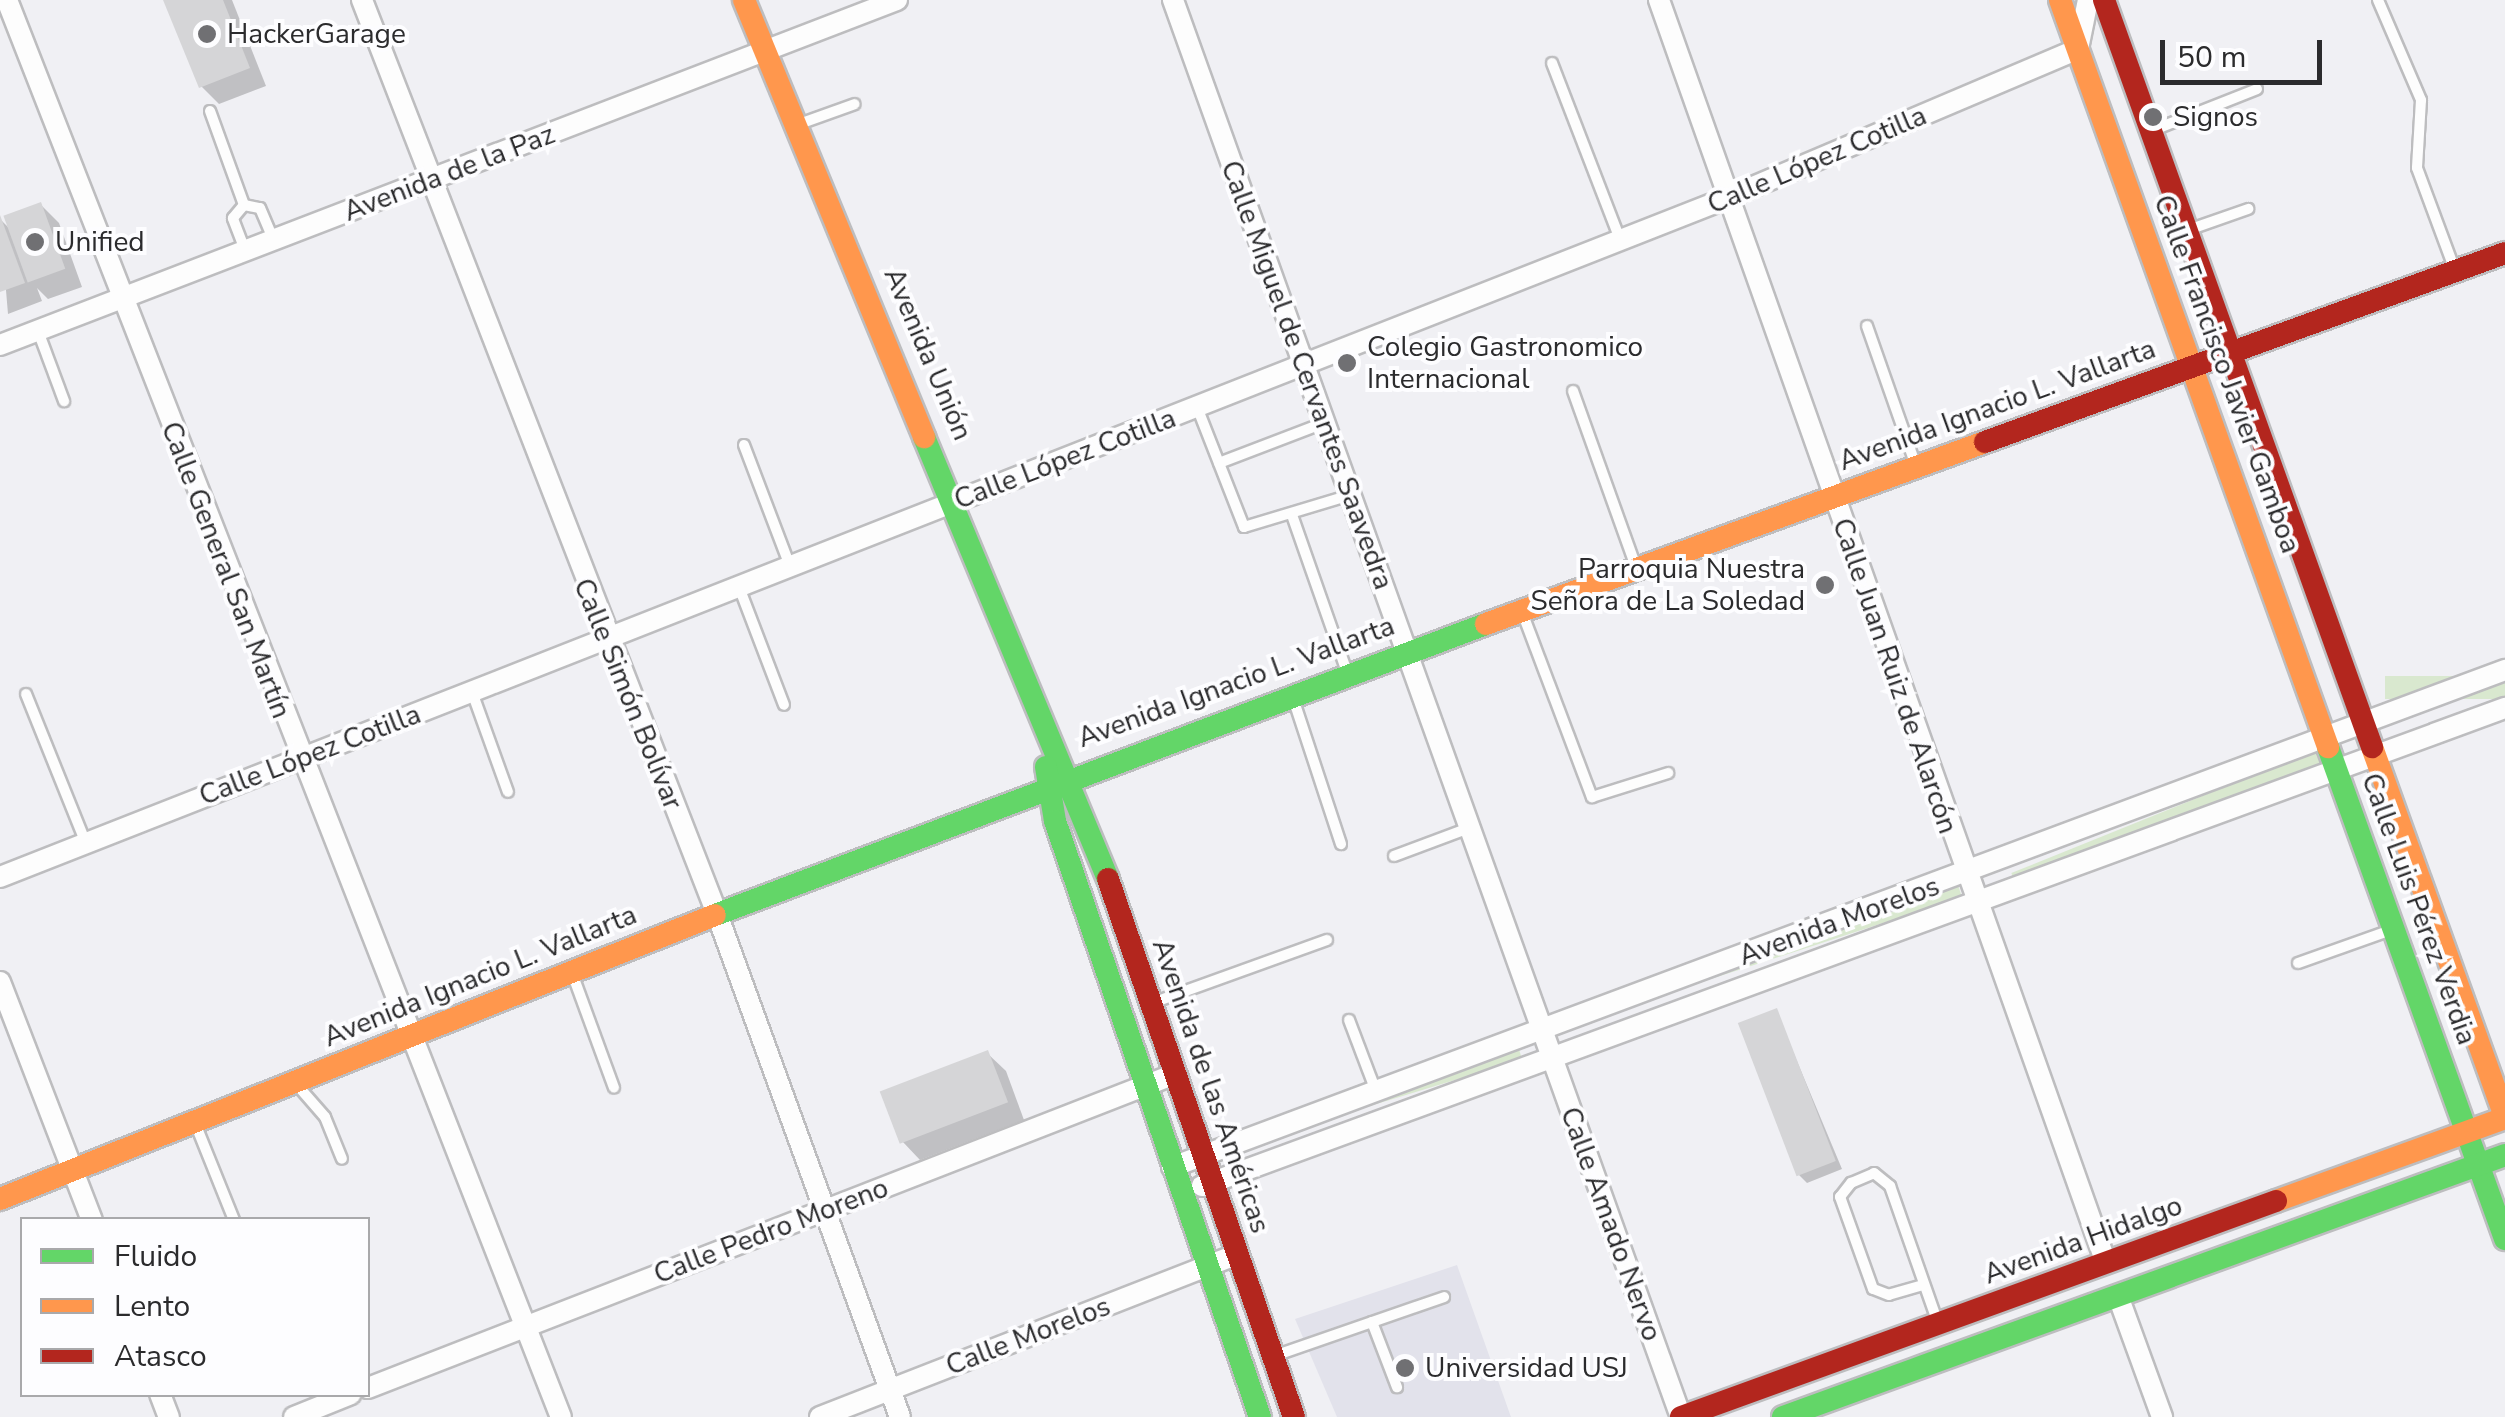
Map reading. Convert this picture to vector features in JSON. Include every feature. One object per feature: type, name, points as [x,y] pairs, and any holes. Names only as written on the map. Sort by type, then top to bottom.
[{"type":"main road","name":"Avenida Unión","points":[[744,0],[958,501],[1048,736],[1072,774]]},
{"type":"main road","name":"Calle Francisco Javier Gamboa","points":[[2060,0],[2338,768]]},
{"type":"main road","name":"Calle Francisco Javier Gamboa","points":[[2104,0],[2374,755]]},
{"type":"main road","name":"Avenida Ignacio L. Vallarta","points":[[0,1199],[1045,784],[2505,253]]},
{"type":"main road","name":"Avenida Unión","points":[[1045,784],[1048,736]]},
{"type":"main road","name":"Calle Luis Pérez Verdia","points":[[2374,755],[2505,1118]]},
{"type":"main road","name":"Calle Luis Pérez Verdia","points":[[2338,768],[2505,1240]]},
{"type":"main road","name":"Avenida de las Américas","points":[[1072,774],[1294,1417]]},
{"type":"main road","points":[[1045,784],[1144,1086],[1260,1417]]},
{"type":"main road","name":"Avenida Hidalgo","points":[[1681,1417],[2505,1118]]},
{"type":"main road","points":[[1783,1417],[2505,1155]]},
{"type":"street","name":"Calle General San Martín","points":[[3,0],[561,1417]]},
{"type":"street","name":"Calle Simón Bolívar","points":[[362,0],[605,640],[716,914],[900,1417]]},
{"type":"street","name":"Avenida de la Paz","points":[[0,345],[897,0]]},
{"type":"street","name":"Calle Miguel de Cervantes Saavedra","points":[[1173,0],[1541,1032]]},
{"type":"street","name":"Calle Juan Ruiz de Alarcón","points":[[1659,0],[1965,874],[2106,1263]]},
{"type":"street","points":[[2078,48],[2088,0]]},
{"type":"street","name":"Calle López Cotilla","points":[[0,877],[1727,198],[2078,48]]},
{"type":"street","name":"Avenida Morelos","points":[[1172,1167],[2505,670]]},
{"type":"street","name":"Avenida Morelos","points":[[1181,1194],[1974,899],[2505,708]]},
{"type":"street","points":[[0,982],[91,1217]]},
{"type":"street","name":"Calle Amado Nervo","points":[[1541,1032],[1681,1417]]},
{"type":"street","name":"Calle Pedro Moreno","points":[[370,1387],[1175,1074]]},
{"type":"street","name":"Calle Morelos","points":[[820,1417],[1238,1254]]},
{"type":"street","points":[[2118,1296],[2162,1417]]},
{"type":"street","points":[[294,1417],[344,1397]]},
{"type":"lane","points":[[2378,0],[2421,100],[2416,168],[2456,270]]},
{"type":"lane","points":[[1552,63],[1621,240]]},
{"type":"lane","points":[[2151,131],[2258,89]]},
{"type":"lane","points":[[798,124],[854,104]]},
{"type":"lane","points":[[210,112],[244,205]]},
{"type":"lane","points":[[244,205],[260,208],[274,240]]},
{"type":"lane","points":[[244,205],[234,218],[245,251]]},
{"type":"lane","points":[[2186,231],[2248,209]]},
{"type":"lane","points":[[1867,326],[1916,466]]},
{"type":"lane","points":[[38,330],[64,401]]},
{"type":"lane","points":[[1573,391],[1636,568]]},
{"type":"lane","points":[[1197,407],[1244,527],[1292,516],[1350,495]]},
{"type":"lane","points":[[1218,463],[1324,424]]},
{"type":"lane","points":[[744,445],[791,567]]},
{"type":"lane","points":[[1292,516],[1348,674]]},
{"type":"lane","points":[[739,587],[784,705]]},
{"type":"lane","points":[[1522,610],[1592,796],[1668,773]]},
{"type":"lane","points":[[472,692],[508,792]]},
{"type":"lane","points":[[26,694],[86,843]]},
{"type":"lane","points":[[1292,694],[1341,844]]},
{"type":"lane","points":[[1394,856],[1468,828]]},
{"type":"lane","points":[[2298,963],[2394,929]]},
{"type":"lane","points":[[1151,1003],[1328,940]]},
{"type":"lane","points":[[571,972],[614,1088]]},
{"type":"lane","points":[[1349,1020],[1377,1092]]},
{"type":"lane","points":[[294,1082],[318,1105],[342,1160]]},
{"type":"lane","points":[[194,1122],[233,1217]]},
{"type":"lane","points":[[1923,1285],[1889,1295],[1873,1289],[1840,1197],[1851,1182],[1874,1174],[1890,1186],[1938,1324]]},
{"type":"lane","points":[[1273,1357],[1444,1297]]},
{"type":"lane","points":[[1372,1322],[1396,1387]]},
{"type":"shaded area","name":"Universidad USJ","points":[[1457,1265],[1511,1417],[1337,1417],[1295,1319]]},
{"type":"green space","points":[[2385,676],[2505,676],[2505,699],[2385,699]]},
{"type":"green space","points":[[2321,748],[2327,763],[2017,888],[2011,873]]},
{"type":"green space","points":[[1958,885],[1962,897],[1583,1020],[1579,1008]]},
{"type":"green space","points":[[1518,1046],[1522,1059],[1237,1147],[1233,1133]]},
{"type":"building","name":"HackerGarage","points":[[163,0],[223,0],[250,68],[199,88]]},
{"type":"building","name":"Unified","points":[[41,202],[65,269],[28,282],[3,216]]},
{"type":"building","points":[[0,215],[25,283],[0,292]]},
{"type":"building","points":[[1777,1008],[1836,1161],[1797,1176],[1738,1023]]},
{"type":"building","points":[[988,1050],[1008,1102],[900,1144],[880,1092]]},
{"type":"traffic: fast","points":[[924,437],[1108,879]]},
{"type":"traffic: fast","points":[[715,915],[1486,624]]},
{"type":"traffic: fast","points":[[2328,747],[2505,1239]]},
{"type":"traffic: fast","points":[[1046,767],[1055,821],[1260,1417]]},
{"type":"traffic: fast","points":[[1783,1417],[2505,1155]]},
{"type":"traffic: slow","points":[[744,0],[924,437]]},
{"type":"traffic: slow","points":[[2060,0],[2328,747]]},
{"type":"traffic: slow","points":[[1486,624],[1985,442]]},
{"type":"traffic: slow","points":[[2372,747],[2505,1117]]},
{"type":"traffic: slow","points":[[0,1199],[715,915]]},
{"type":"traffic: slow","points":[[2276,1201],[2505,1118]]},
{"type":"traffic: jam","points":[[2104,0],[2372,747]]},
{"type":"traffic: jam","points":[[1985,442],[2505,253]]},
{"type":"traffic: jam","points":[[1108,879],[1294,1417]]},
{"type":"traffic: jam","points":[[1681,1417],[2276,1201]]},
{"type":"place","name":"HackerGarage","points":[[207,34]]},
{"type":"place","name":"Signos","points":[[2153,117]]},
{"type":"place","name":"Unified","points":[[35,242]]},
{"type":"place","name":"Colegio Gastronomico Internacional","points":[[1347,363]]},
{"type":"place","name":"Parroquia Nuestra Señora de La Soledad","points":[[1825,585]]},
{"type":"place","name":"Universidad USJ","points":[[1405,1368]]}]
